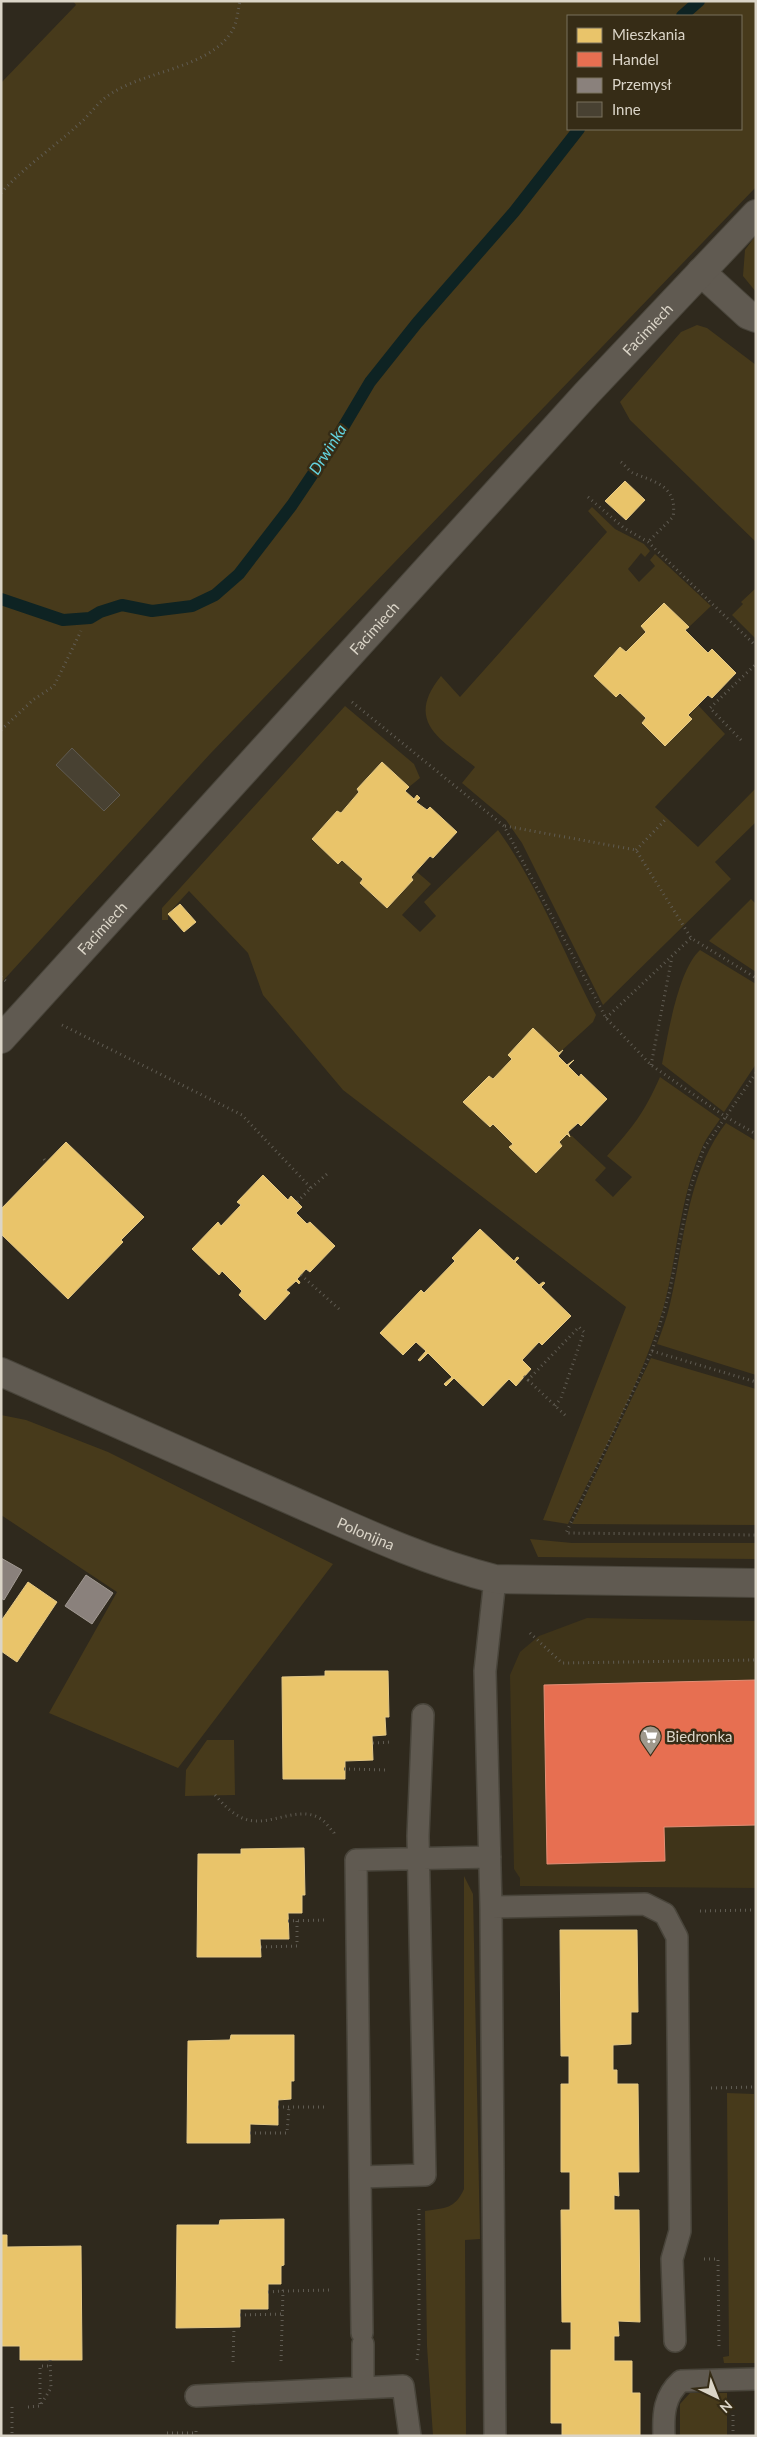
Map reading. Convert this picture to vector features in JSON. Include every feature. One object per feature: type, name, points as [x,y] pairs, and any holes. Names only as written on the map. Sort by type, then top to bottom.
[{"type":"street","name":"Facimiech","points":[[1,1039],[572,409],[756,214]]},
{"type":"street","points":[[701,272],[748,315],[756,318]]},
{"type":"street","name":"Polonijna","points":[[1,1372],[412,1553],[464,1572],[495,1579],[756,1583]]},
{"type":"lane","points":[[495,1579],[485,1671],[491,1906],[495,2436]]},
{"type":"lane","points":[[361,2177],[425,2175],[418,1859],[423,1715]]},
{"type":"lane","points":[[363,2388],[356,1860],[490,1857]]},
{"type":"lane","points":[[491,1906],[645,1904],[665,1914],[677,1937],[680,2231],[672,2258],[675,2341]]},
{"type":"lane","points":[[664,2436],[663,2412],[672,2389],[681,2381],[756,2379]]},
{"type":"lane","points":[[196,2396],[403,2386],[410,2436]]},
{"type":"path","points":[[1,194],[18,174],[62,139],[108,95],[150,75],[184,65],[213,52],[233,30],[240,1]]},
{"type":"path","points":[[621,462],[632,472],[644,475],[658,483],[668,492],[673,501],[673,517],[648,542]]},
{"type":"path","points":[[588,497],[624,528],[648,542],[756,646]]},
{"type":"path","points":[[1,730],[33,700],[54,686],[81,630]]},
{"type":"path","points":[[741,740],[710,708],[756,664]]},
{"type":"path","points":[[349,700],[504,826],[606,1018],[651,1065],[726,1117],[756,1134]]},
{"type":"path","points":[[636,850],[668,818]]},
{"type":"path","points":[[504,826],[636,850],[691,938],[756,978]]},
{"type":"path","points":[[606,1018],[691,938]]},
{"type":"path","points":[[651,1065],[672,956]]},
{"type":"path","points":[[60,1024],[242,1115],[311,1188]]},
{"type":"path","points":[[756,1073],[704,1148],[690,1189],[670,1294],[652,1351],[566,1533],[756,1535]]},
{"type":"path","points":[[297,1202],[327,1174]]},
{"type":"path","points":[[302,1275],[338,1309]]},
{"type":"path","points":[[528,1380],[579,1327],[584,1332],[561,1398],[555,1406]]},
{"type":"path","points":[[652,1351],[756,1382]]},
{"type":"path","points":[[524,1376],[567,1417]]},
{"type":"path","points":[[530,1633],[562,1663],[756,1660]]},
{"type":"path","points":[[372,1743],[397,1742]]},
{"type":"path","points":[[344,1769],[396,1770]]},
{"type":"path","points":[[215,1795],[235,1814],[247,1820],[260,1821],[294,1814],[310,1815],[321,1819],[334,1833]]},
{"type":"path","points":[[665,1914],[683,1911],[756,1910]]},
{"type":"path","points":[[260,1946],[297,1946],[297,1921]]},
{"type":"path","points":[[727,2087],[756,2087]]},
{"type":"path","points":[[278,2107],[359,2106]]},
{"type":"path","points":[[250,2134],[287,2133],[289,2107]]},
{"type":"path","points":[[418,2202],[419,2344]]},
{"type":"path","points":[[268,2292],[314,2290]]},
{"type":"path","points":[[281,2366],[282,2291]]},
{"type":"path","points":[[717,2303],[720,2356]]},
{"type":"path","points":[[240,2315],[282,2314]]},
{"type":"path","points":[[40,2406],[52,2388],[50,2360]]},
{"type":"path","points":[[40,2406],[40,2366],[50,2366]]},
{"type":"path","points":[[28,2407],[40,2406]]},
{"type":"path","points":[[12,2407],[12,2436]]},
{"type":"shaded area","points":[[73,1],[756,1],[756,187],[210,754],[1,983],[1,83],[76,5]]},
{"type":"shaded area","points":[[756,235],[756,292],[743,276],[745,250]]},
{"type":"shaded area","points":[[697,325],[707,328],[756,365],[756,542],[630,420],[620,402],[681,332]]},
{"type":"shaded area","points":[[592,507],[615,529],[644,544],[650,551],[645,557],[641,553],[628,569],[639,582],[655,566],[650,560],[655,554],[711,606],[689,627],[664,603],[641,626],[646,632],[626,652],[594,676],[616,697],[620,693],[646,718],[642,723],[665,745],[698,705],[725,734],[655,807],[698,847],[756,788],[756,822],[715,862],[731,879],[603,1005],[522,843],[506,820],[462,783],[475,767],[450,747],[431,728],[427,718],[426,706],[430,692],[441,676],[460,697],[607,532],[588,511]]},
{"type":"shaded area","points":[[756,588],[756,639],[732,615],[743,604],[741,602]]},
{"type":"shaded area","points":[[345,706],[414,764],[420,778],[409,787],[382,762],[357,789],[359,792],[341,813],[337,811],[312,840],[338,863],[342,860],[363,879],[360,884],[387,908],[416,871],[431,884],[402,915],[420,932],[436,916],[424,902],[498,830],[526,874],[596,1015],[593,1022],[559,1053],[533,1028],[508,1055],[512,1059],[493,1079],[489,1076],[463,1102],[489,1127],[493,1124],[513,1144],[510,1147],[536,1173],[562,1146],[559,1142],[567,1134],[572,1136],[606,1168],[595,1180],[613,1197],[632,1177],[607,1156],[637,1119],[660,1077],[720,1119],[704,1144],[694,1167],[688,1187],[663,1309],[644,1364],[568,1524],[543,1520],[626,1307],[343,1090],[263,995],[248,953],[189,891],[168,914],[168,920],[162,920],[162,908]]},
{"type":"shaded area","points":[[751,899],[756,904],[756,972],[709,941]]},
{"type":"shaded area","points":[[700,950],[756,984],[756,1064],[724,1112],[662,1064],[680,987],[692,959]]},
{"type":"shaded area","points":[[726,1123],[756,1141],[756,1375],[657,1344],[670,1304],[695,1186],[713,1143]]},
{"type":"shaded area","points":[[651,1358],[756,1389],[756,1525],[572,1524]]},
{"type":"shaded area","points":[[1,1415],[26,1420],[108,1452],[333,1564],[178,1768],[49,1713],[117,1592],[1,1515]]},
{"type":"shaded area","points":[[530,1539],[572,1543],[756,1543],[756,1559],[538,1557]]},
{"type":"shaded area","name":"Biedronka","points":[[587,1618],[756,1621],[756,1888],[520,1886],[520,1878],[514,1869],[510,1675],[520,1652],[539,1636]]},
{"type":"shaded area","points":[[207,1740],[234,1740],[235,1795],[185,1796],[186,1770]]},
{"type":"shaded area","points":[[464,1876],[473,1894],[480,2239],[465,2240],[466,2436],[433,2436],[427,2346],[425,2211],[444,2208],[453,2204],[461,2196],[464,2189]]},
{"type":"shaded area","points":[[727,2093],[754,2094],[756,2363],[724,2363],[723,2357],[729,2356]]},
{"type":"shaded area","points":[[690,2393],[727,2393],[727,2436],[680,2436],[680,2404]]},
{"type":"building: Mieszkania","points":[[625,481],[645,500],[626,520],[605,501]]},
{"type":"building: Mieszkania","points":[[664,603],[689,627],[685,630],[708,653],[712,649],[736,673],[712,698],[708,695],[688,715],[692,719],[665,746],[642,723],[646,718],[620,693],[616,697],[594,676],[620,647],[626,652],[646,632],[641,626]]},
{"type":"building: Mieszkania","points":[[382,762],[409,787],[405,791],[414,799],[417,795],[420,798],[416,802],[427,810],[430,807],[457,832],[433,858],[430,856],[411,877],[413,880],[387,908],[360,883],[363,879],[342,860],[338,864],[312,839],[337,811],[341,813],[359,792],[357,789]]},
{"type":"building: Mieszkania","points":[[180,904],[196,922],[184,932],[168,914]]},
{"type":"building: Mieszkania","points":[[533,1028],[559,1053],[563,1050],[558,1056],[567,1065],[574,1060],[568,1066],[579,1077],[581,1074],[607,1099],[581,1126],[578,1123],[568,1132],[570,1137],[567,1134],[559,1142],[562,1146],[536,1173],[509,1147],[513,1144],[493,1124],[490,1127],[463,1102],[489,1076],[493,1079],[512,1059],[508,1055]]},
{"type":"building: Mieszkania","points":[[66,1142],[144,1217],[121,1240],[123,1242],[68,1299],[1,1234],[1,1209]]},
{"type":"building: Mieszkania","points":[[263,1175],[288,1200],[291,1196],[302,1207],[296,1213],[307,1224],[310,1222],[335,1246],[310,1272],[306,1269],[297,1279],[300,1282],[299,1284],[296,1281],[286,1290],[290,1293],[265,1320],[239,1295],[242,1291],[222,1271],[219,1275],[192,1249],[218,1222],[221,1226],[241,1205],[237,1202]]},
{"type":"building: Mieszkania","points":[[480,1229],[514,1261],[517,1257],[519,1258],[515,1262],[539,1285],[543,1282],[545,1283],[541,1287],[571,1316],[542,1345],[539,1342],[522,1360],[531,1369],[516,1386],[509,1379],[483,1406],[454,1378],[446,1386],[444,1384],[452,1377],[428,1353],[420,1361],[418,1360],[426,1351],[416,1342],[403,1355],[380,1333],[421,1290],[424,1293],[455,1261],[452,1258]]},
{"type":"building: Mieszkania","points":[[28,1582],[57,1602],[17,1662],[1,1651],[1,1621]]},
{"type":"building: Mieszkania","points":[[325,1671],[388,1671],[389,1717],[385,1717],[386,1735],[372,1736],[373,1760],[345,1761],[345,1779],[283,1779],[282,1677],[325,1676]]},
{"type":"building: Mieszkania","points":[[304,1848],[305,1895],[302,1895],[302,1913],[288,1913],[289,1939],[260,1939],[261,1957],[197,1957],[198,1854],[241,1854],[241,1849]]},
{"type":"building: Mieszkania","points":[[560,1930],[637,1930],[638,2012],[631,2012],[631,2044],[613,2045],[613,2070],[617,2070],[617,2084],[638,2084],[639,2172],[618,2172],[619,2196],[614,2195],[614,2210],[639,2210],[640,2322],[618,2321],[619,2336],[614,2336],[614,2361],[632,2361],[632,2393],[640,2393],[640,2436],[562,2436],[562,2423],[551,2423],[551,2350],[571,2350],[571,2322],[562,2322],[561,2210],[570,2210],[570,2172],[561,2172],[561,2084],[569,2084],[569,2056],[561,2056]]},
{"type":"building: Mieszkania","points":[[231,2035],[294,2035],[294,2081],[291,2081],[291,2099],[278,2100],[278,2125],[250,2124],[250,2143],[187,2143],[188,2041],[230,2040]]},
{"type":"building: Mieszkania","points":[[284,2219],[284,2265],[281,2266],[281,2284],[268,2284],[268,2309],[240,2309],[240,2327],[176,2328],[177,2225],[219,2225],[220,2220]]},
{"type":"building: Mieszkania","points":[[1,2235],[7,2235],[7,2247],[81,2246],[82,2360],[20,2360],[20,2346],[1,2346]]},
{"type":"building: Handel","name":"Biedronka","points":[[756,1680],[756,1825],[664,1827],[665,1861],[547,1864],[544,1685]]},
{"type":"building: Przemysł","points":[[1,1558],[22,1570],[4,1600],[1,1598]]},
{"type":"building: Przemysł","points":[[86,1575],[113,1593],[92,1624],[65,1606]]},
{"type":"building: Inne","points":[[72,748],[120,795],[104,811],[56,765]]},
{"type":"waterway","name":"Drwinka","points":[[683,15],[699,1]]},
{"type":"waterway","name":"Drwinka","points":[[1,599],[63,620],[90,618],[100,612],[122,605],[152,611],[192,606],[215,595],[239,574],[292,505],[335,441],[370,382],[417,323],[514,212],[578,130]]},
{"type":"place","name":"Biedronka","points":[[650,1755]]}]
